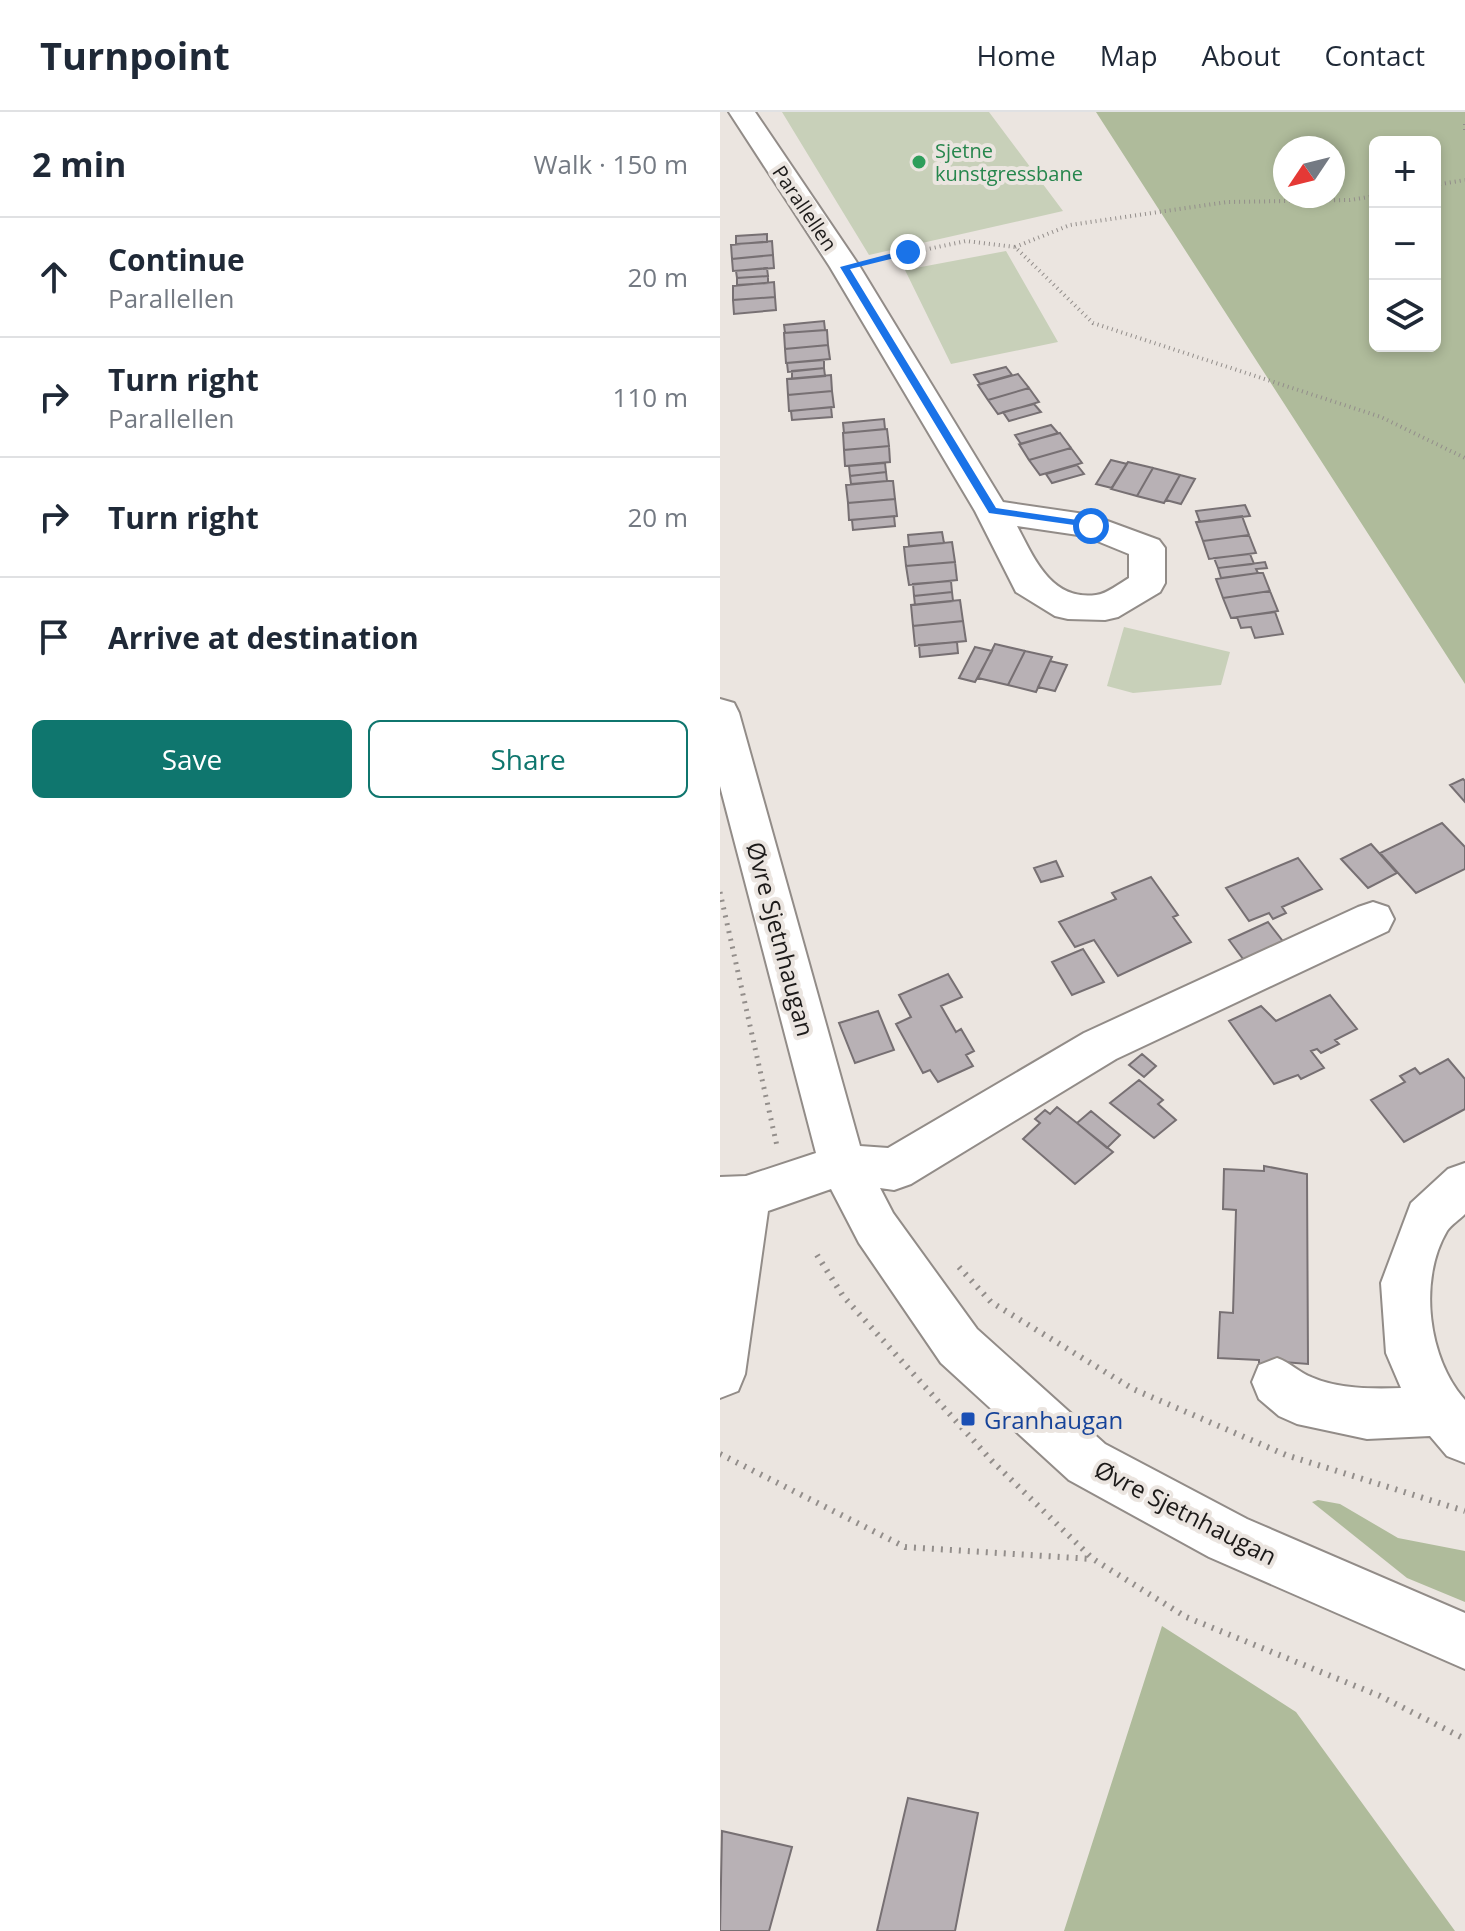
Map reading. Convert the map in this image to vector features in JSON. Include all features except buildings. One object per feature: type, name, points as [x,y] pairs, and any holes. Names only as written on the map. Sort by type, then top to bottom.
[{"type":"street","name":"Parallellen","points":[[736,119],[845,267],[992,511]]},
{"type":"street","name":"Øvre Sjetnhaugan","points":[[720,713],[842,1165],[876,1228],[959,1346],[1087,1462],[1228,1538],[1465,1641]]},
{"type":"street","points":[[720,1374],[733,1198],[842,1165],[894,1169],[1100,1046],[1373,919]]},
{"type":"street","points":[[1453,1424],[1435,1404],[1411,1353],[1405,1283],[1428,1218],[1465,1184]]},
{"type":"street","points":[[1277,1382],[1297,1399],[1367,1414],[1453,1424]]},
{"type":"path","points":[[1465,124],[1465,132]]},
{"type":"path","points":[[1441,184],[1465,180]]},
{"type":"path","points":[[845,267],[966,241],[1015,247],[1070,225],[1227,202],[1369,197]]},
{"type":"path","points":[[1015,247],[1093,323],[1381,417],[1465,458]]},
{"type":"path","points":[[720,892],[777,1146]]},
{"type":"path","points":[[817,1255],[843,1296],[949,1414],[992,1461],[1093,1559],[1186,1617],[1380,1696],[1465,1739]]},
{"type":"path","points":[[954,1262],[991,1302],[1133,1389],[1286,1455],[1465,1511]]},
{"type":"path","points":[[720,1454],[905,1547],[1093,1559]]},
{"type":"green space","name":"Sjetne kunstgressbane","points":[[782,112],[989,112],[1063,211],[869,255]]},
{"type":"green space","points":[[1096,112],[1465,112],[1465,684]]},
{"type":"green space","points":[[1006,251],[1058,342],[951,364],[905,270]]},
{"type":"green space","points":[[1124,627],[1230,652],[1221,685],[1133,693],[1107,686]]},
{"type":"green space","points":[[1318,1500],[1340,1504],[1398,1538],[1465,1551],[1465,1602],[1407,1578],[1312,1502]]},
{"type":"green space","points":[[1162,1626],[1296,1712],[1455,1931],[1064,1931]]},
{"type":"place","name":"Sjetne kunstgressbane","points":[[919,162]]},
{"type":"place","name":"Granhaugan","points":[[968,1419]]},
{"type":"route","points":[[908,252],[845,267],[992,511],[1091,526]]}]
